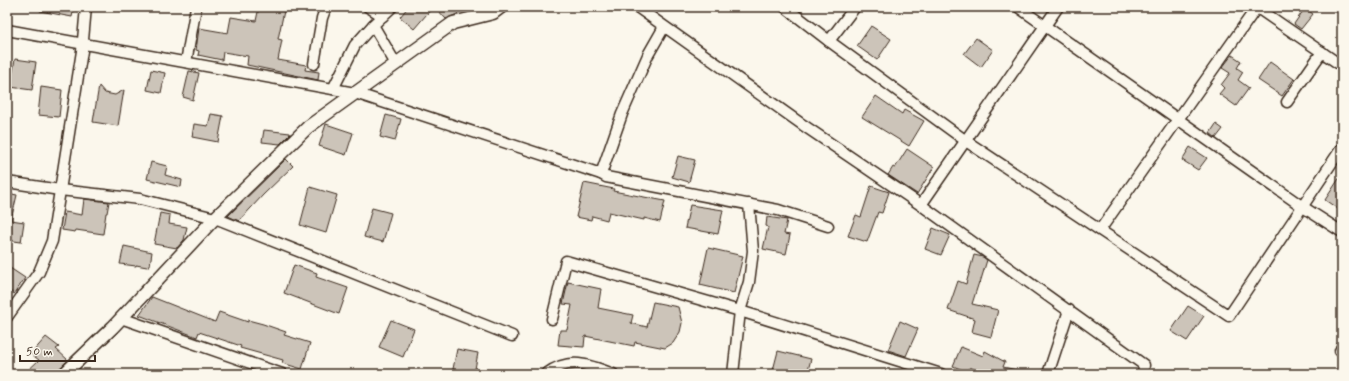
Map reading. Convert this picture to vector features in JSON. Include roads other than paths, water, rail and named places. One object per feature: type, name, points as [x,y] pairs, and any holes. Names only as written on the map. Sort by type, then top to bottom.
[{"type":"street","points":[[7,316],[39,272],[52,241],[83,43],[86,7]]},
{"type":"street","points":[[186,62],[196,7]]},
{"type":"street","points":[[314,64],[322,18],[326,7]]},
{"type":"street","points":[[368,7],[383,16]]},
{"type":"street","points":[[333,90],[355,45],[392,7]]},
{"type":"street","points":[[64,374],[121,318],[215,218],[308,127],[453,23],[493,13],[501,7]]},
{"type":"street","points":[[636,7],[1069,310],[1144,366],[1143,374]]},
{"type":"street","points":[[785,7],[828,41],[966,141],[1229,316],[1341,149]]},
{"type":"street","points":[[828,41],[855,7]]},
{"type":"street","points":[[1018,7],[1342,232]]},
{"type":"street","points":[[921,205],[1058,7]]},
{"type":"street","points":[[1100,230],[1257,7],[1342,66]]},
{"type":"street","points":[[373,25],[396,64]]},
{"type":"street","points":[[601,174],[622,114],[648,55],[664,27]]},
{"type":"street","points":[[7,30],[354,93],[601,174],[606,177],[778,210],[828,226]]},
{"type":"street","points":[[1287,102],[1322,52]]},
{"type":"street","points":[[7,182],[60,190],[140,199],[215,218],[512,336]]},
{"type":"street","points":[[733,374],[740,311],[749,282],[753,251],[750,204]]},
{"type":"street","points":[[552,319],[566,262],[740,311],[941,374]]},
{"type":"street","points":[[1048,374],[1069,310]]},
{"type":"street","points":[[121,318],[282,374]]},
{"type":"street","points":[[546,374],[562,365],[575,363],[593,366],[613,374]]}]
